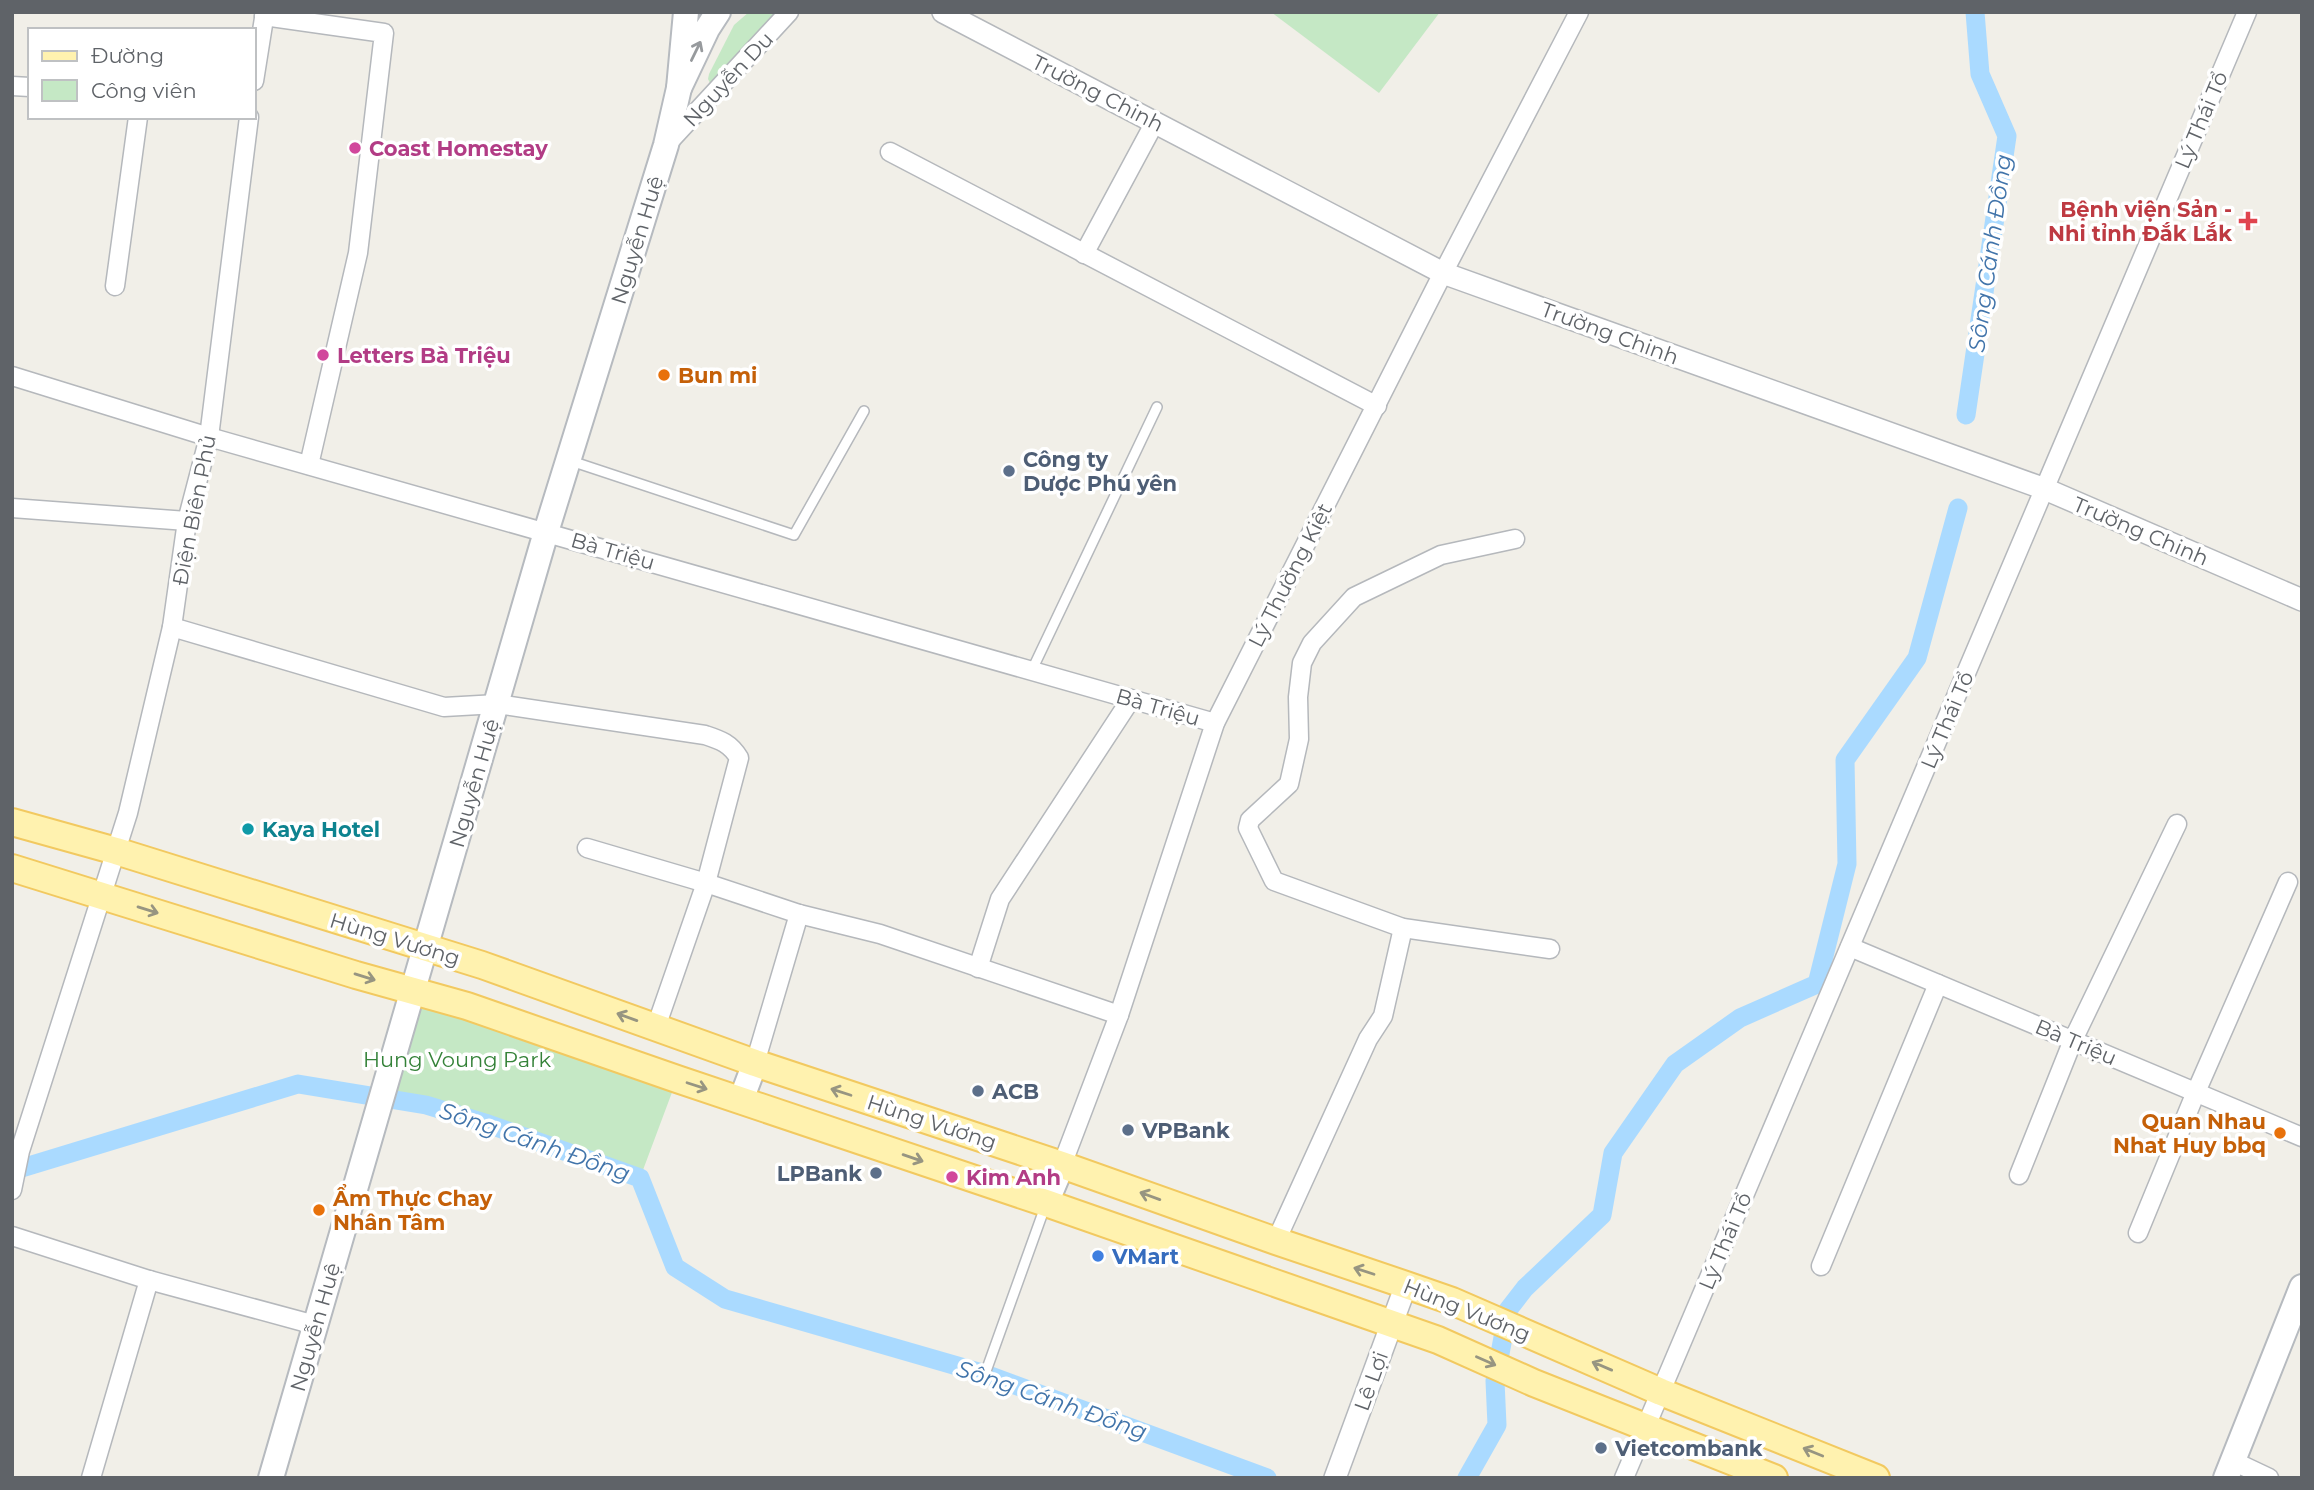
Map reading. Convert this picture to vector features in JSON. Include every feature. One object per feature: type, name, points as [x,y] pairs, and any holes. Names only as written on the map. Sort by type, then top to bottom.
[{"type":"main road","points":[[679,88],[686,12]]},
{"type":"main road","points":[[679,88],[718,12]]},
{"type":"main road","name":"Nguyễn Huệ","points":[[271,1478],[546,532],[667,145],[679,88]]},
{"type":"main road","name":"Hùng Vương","points":[[12,822],[116,851],[482,965],[755,1063],[1062,1165],[1452,1301],[1661,1392],[1876,1478]]},
{"type":"main road","name":"Hùng Vương","points":[[12,868],[467,1006],[1046,1203],[1438,1340],[1534,1382],[1774,1478]]},
{"type":"main road","points":[[741,1100],[755,1063]]},
{"type":"main road","points":[[1046,1203],[1062,1165]]},
{"type":"main road","points":[[2230,1469],[2302,1287]]},
{"type":"street","name":"Nguyễn Du","points":[[667,145],[789,12]]},
{"type":"street","name":"Trường Chinh","points":[[943,12],[1443,273],[2045,489],[2302,600]]},
{"type":"street","name":"Lý Thường Kiệt","points":[[1062,1165],[1119,1015],[1215,723],[1443,273],[1579,12]]},
{"type":"street","name":"Lý Thái Tổ","points":[[1624,1478],[2247,12]]},
{"type":"street","points":[[256,69],[265,14],[384,33],[358,253],[309,466]]},
{"type":"street","points":[[116,286],[138,119]]},
{"type":"street","name":"Điện Biên Phủ","points":[[12,1190],[20,1151],[128,813],[172,627],[187,522],[209,438],[249,119]]},
{"type":"street","points":[[1084,254],[1154,122]]},
{"type":"street","points":[[890,152],[1377,405]]},
{"type":"street","name":"Bà Triệu","points":[[12,376],[209,438],[1215,723]]},
{"type":"street","points":[[12,508],[187,522]]},
{"type":"street","points":[[1516,538],[1441,555],[1354,597],[1312,643],[1302,663],[1298,697],[1299,739],[1289,784],[1250,820],[1248,828],[1274,881],[1403,928],[1550,948]]},
{"type":"street","points":[[172,627],[444,707],[497,704],[705,736],[721,740],[733,747],[739,758],[706,883],[656,1027]]},
{"type":"street","points":[[978,968],[1000,899],[1131,699]]},
{"type":"street","points":[[2019,1175],[2073,1040],[2177,824]]},
{"type":"street","points":[[587,848],[799,914],[880,934],[1119,1015]]},
{"type":"street","points":[[2138,1233],[2288,882]]},
{"type":"street","points":[[755,1063],[799,914]]},
{"type":"street","points":[[1276,1241],[1368,1039],[1383,1016],[1403,928]]},
{"type":"street","name":"Bà Triệu","points":[[1850,947],[2302,1137]]},
{"type":"street","points":[[1821,1266],[1938,984]]},
{"type":"street","points":[[12,1236],[149,1280],[315,1325]]},
{"type":"street","points":[[91,1478],[149,1280]]},
{"type":"street","name":"Lê Lợi","points":[[1335,1477],[1406,1285]]},
{"type":"street","points":[[2230,1469],[2269,1478]]},
{"type":"lane","points":[[1032,670],[1157,407]]},
{"type":"lane","points":[[569,460],[794,535],[864,411]]},
{"type":"lane","points":[[985,1374],[1046,1203]]},
{"type":"green space","points":[[749,12],[781,12],[716,82],[710,83],[709,74],[734,25]]},
{"type":"green space","points":[[1271,12],[1440,12],[1379,93]]},
{"type":"green space","name":"Hung Voung Park","points":[[414,992],[677,1079],[640,1178],[426,1105],[382,1101]]},
{"type":"waterway","name":"Sông Cánh Đồng","points":[[1966,415],[2007,136],[1980,74],[1975,12]]},
{"type":"waterway","name":"Sông Cánh Đồng","points":[[1467,1478],[1497,1425],[1495,1381],[1508,1310],[1525,1288],[1602,1215],[1613,1153],[1675,1064],[1740,1018],[1817,984],[1847,864],[1845,760],[1917,658],[1958,508]]},
{"type":"waterway","name":"Sông Cánh Đồng","points":[[12,1171],[298,1084],[426,1105],[640,1178],[675,1267],[725,1299],[985,1374],[1267,1478]]},
{"type":"place","name":"Coast Homestay","points":[[355,148]]},
{"type":"place","name":"Bệnh viện Sản - Nhi tỉnh Đắk Lắk","points":[[2248,221]]},
{"type":"place","name":"Letters Bà Triệu","points":[[323,355]]},
{"type":"place","name":"Bun mi","points":[[664,375]]},
{"type":"place","name":"Công ty Dược Phú yên","points":[[1009,471]]},
{"type":"place","name":"Kaya Hotel","points":[[248,829]]},
{"type":"place","name":"ACB","points":[[978,1091]]},
{"type":"place","name":"VPBank","points":[[1128,1130]]},
{"type":"place","name":"Quan Nhau Nhat Huy bbq","points":[[2280,1133]]},
{"type":"place","name":"LPBank","points":[[876,1173]]},
{"type":"place","name":"Kim Anh","points":[[952,1177]]},
{"type":"place","name":"Ẩm Thực Chay Nhân Tâm","points":[[319,1210]]},
{"type":"place","name":"VMart","points":[[1098,1256]]},
{"type":"place","name":"Vietcombank","points":[[1601,1448]]}]
